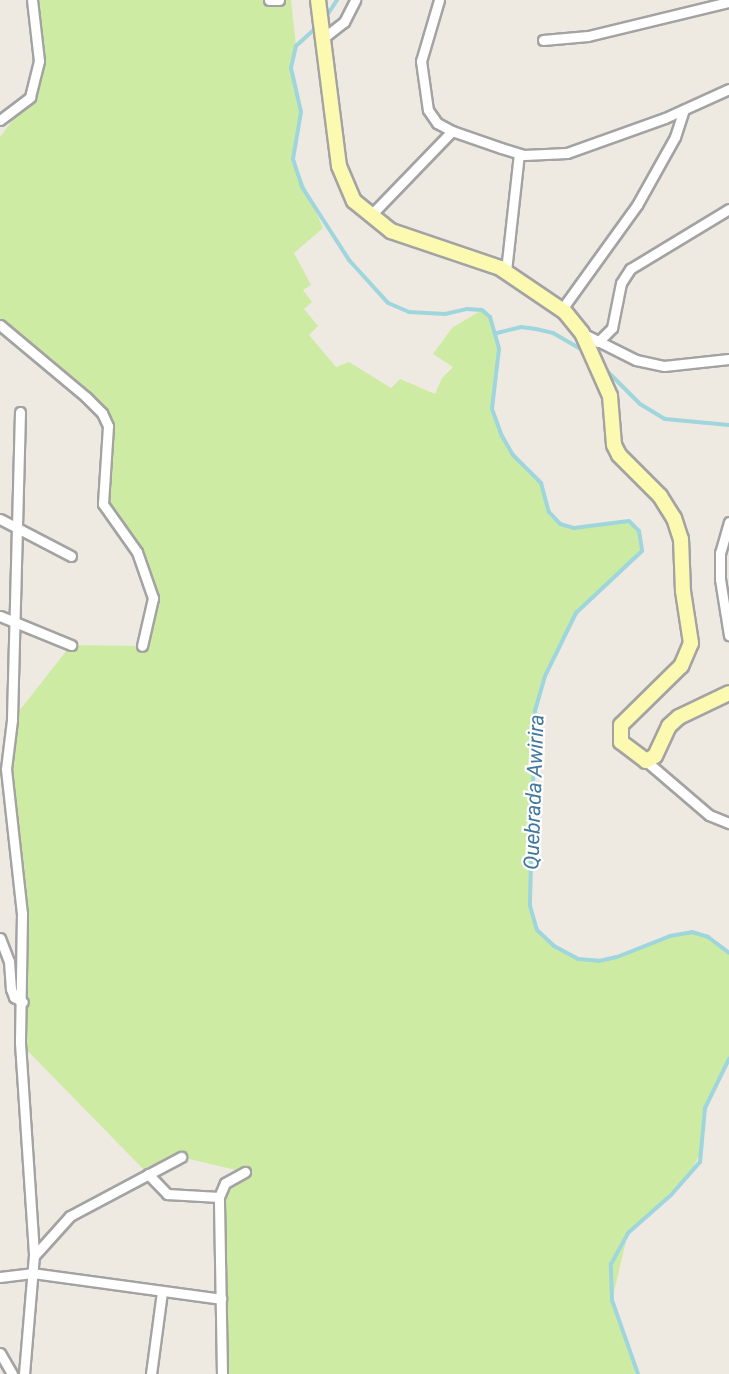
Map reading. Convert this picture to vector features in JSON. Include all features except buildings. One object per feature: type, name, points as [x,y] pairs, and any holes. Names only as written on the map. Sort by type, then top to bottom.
[{"type":"street","points":[[0,120],[30,97],[39,61],[32,0]]},
{"type":"street","points":[[269,0],[279,0]]},
{"type":"street","points":[[318,0],[339,166],[354,201],[391,231],[506,271],[562,309],[582,333],[610,396],[614,445],[625,464],[668,508],[681,539],[683,591],[691,632],[689,653],[681,666],[619,731],[626,749],[646,761],[709,815],[729,823]]},
{"type":"street","points":[[322,39],[344,22],[355,0]]},
{"type":"street","points":[[439,0],[421,61],[428,110],[437,123],[452,131],[519,154],[567,153],[684,109],[729,89]]},
{"type":"street","points":[[543,40],[588,36],[729,2]]},
{"type":"street","points":[[562,309],[637,205],[675,137],[684,109]]},
{"type":"street","points":[[370,216],[452,131]]},
{"type":"street","points":[[506,271],[519,154]]},
{"type":"street","points":[[598,342],[612,327],[621,283],[630,269],[729,209]]},
{"type":"street","points":[[0,325],[86,397],[102,413],[108,426],[103,504],[137,552],[153,598],[142,646]]},
{"type":"street","points":[[582,333],[636,360],[673,368],[729,359]]},
{"type":"street","points":[[20,412],[12,720],[6,769],[22,913],[20,1043],[34,1256],[24,1374]]},
{"type":"street","points":[[0,519],[71,556]]},
{"type":"street","points":[[729,522],[720,553],[720,579],[729,634]]},
{"type":"street","points":[[0,616],[71,645]]},
{"type":"street","points":[[646,761],[655,756],[669,726],[679,717],[729,693]]},
{"type":"street","points":[[0,938],[9,961],[11,989],[14,997],[22,1002]]},
{"type":"street","points":[[34,1256],[70,1216],[181,1157]]},
{"type":"street","points":[[222,1374],[219,1197],[225,1183],[245,1172]]},
{"type":"street","points":[[148,1174],[167,1194],[219,1197]]},
{"type":"street","points":[[0,1277],[32,1273],[222,1299]]},
{"type":"street","points":[[151,1374],[162,1292]]},
{"type":"street","points":[[0,1353],[12,1374]]},
{"type":"green space","points":[[32,0],[291,0],[296,46],[291,68],[301,112],[293,159],[323,228],[294,253],[311,285],[303,290],[312,302],[304,309],[318,326],[309,335],[336,367],[349,362],[391,388],[400,379],[435,394],[442,378],[453,367],[433,354],[452,328],[482,310],[490,317],[499,349],[492,410],[513,455],[541,483],[549,512],[560,524],[574,528],[629,521],[639,531],[642,551],[577,613],[545,676],[535,710],[530,870],[530,906],[537,930],[554,946],[578,959],[598,961],[617,957],[670,936],[692,932],[708,937],[729,953],[729,1062],[705,1108],[703,1148],[687,1179],[628,1233],[612,1300],[638,1374],[222,1374],[219,1197],[225,1183],[244,1172],[181,1157],[148,1174],[20,1043],[22,913],[6,769],[12,720],[71,645],[142,646],[153,598],[150,581],[103,504],[108,426],[102,413],[0,325],[0,137],[30,97],[39,61]]},
{"type":"waterway","name":"Quebrada Awirira","points":[[324,20],[337,0]]},
{"type":"waterway","name":"Quebrada Awirira","points":[[317,27],[296,46],[291,68],[301,112],[293,159],[302,187],[349,260],[388,303],[409,312],[445,314],[467,309],[482,310],[490,317],[499,349],[492,409],[502,436],[513,455],[541,483],[549,512],[560,524],[574,528],[629,521],[639,531],[642,551],[576,613],[545,676],[535,710],[530,906],[537,930],[554,946],[578,959],[599,961],[617,957],[670,936],[692,932],[708,937],[729,953]]},
{"type":"waterway","points":[[497,333],[521,327],[536,329],[553,333],[586,352]]},
{"type":"waterway","points":[[603,367],[640,404],[665,419],[729,425]]},
{"type":"waterway","name":"Quebrada Awirira","points":[[638,1374],[612,1300],[611,1264],[628,1233],[671,1195],[700,1162],[705,1108],[729,1059]]}]
